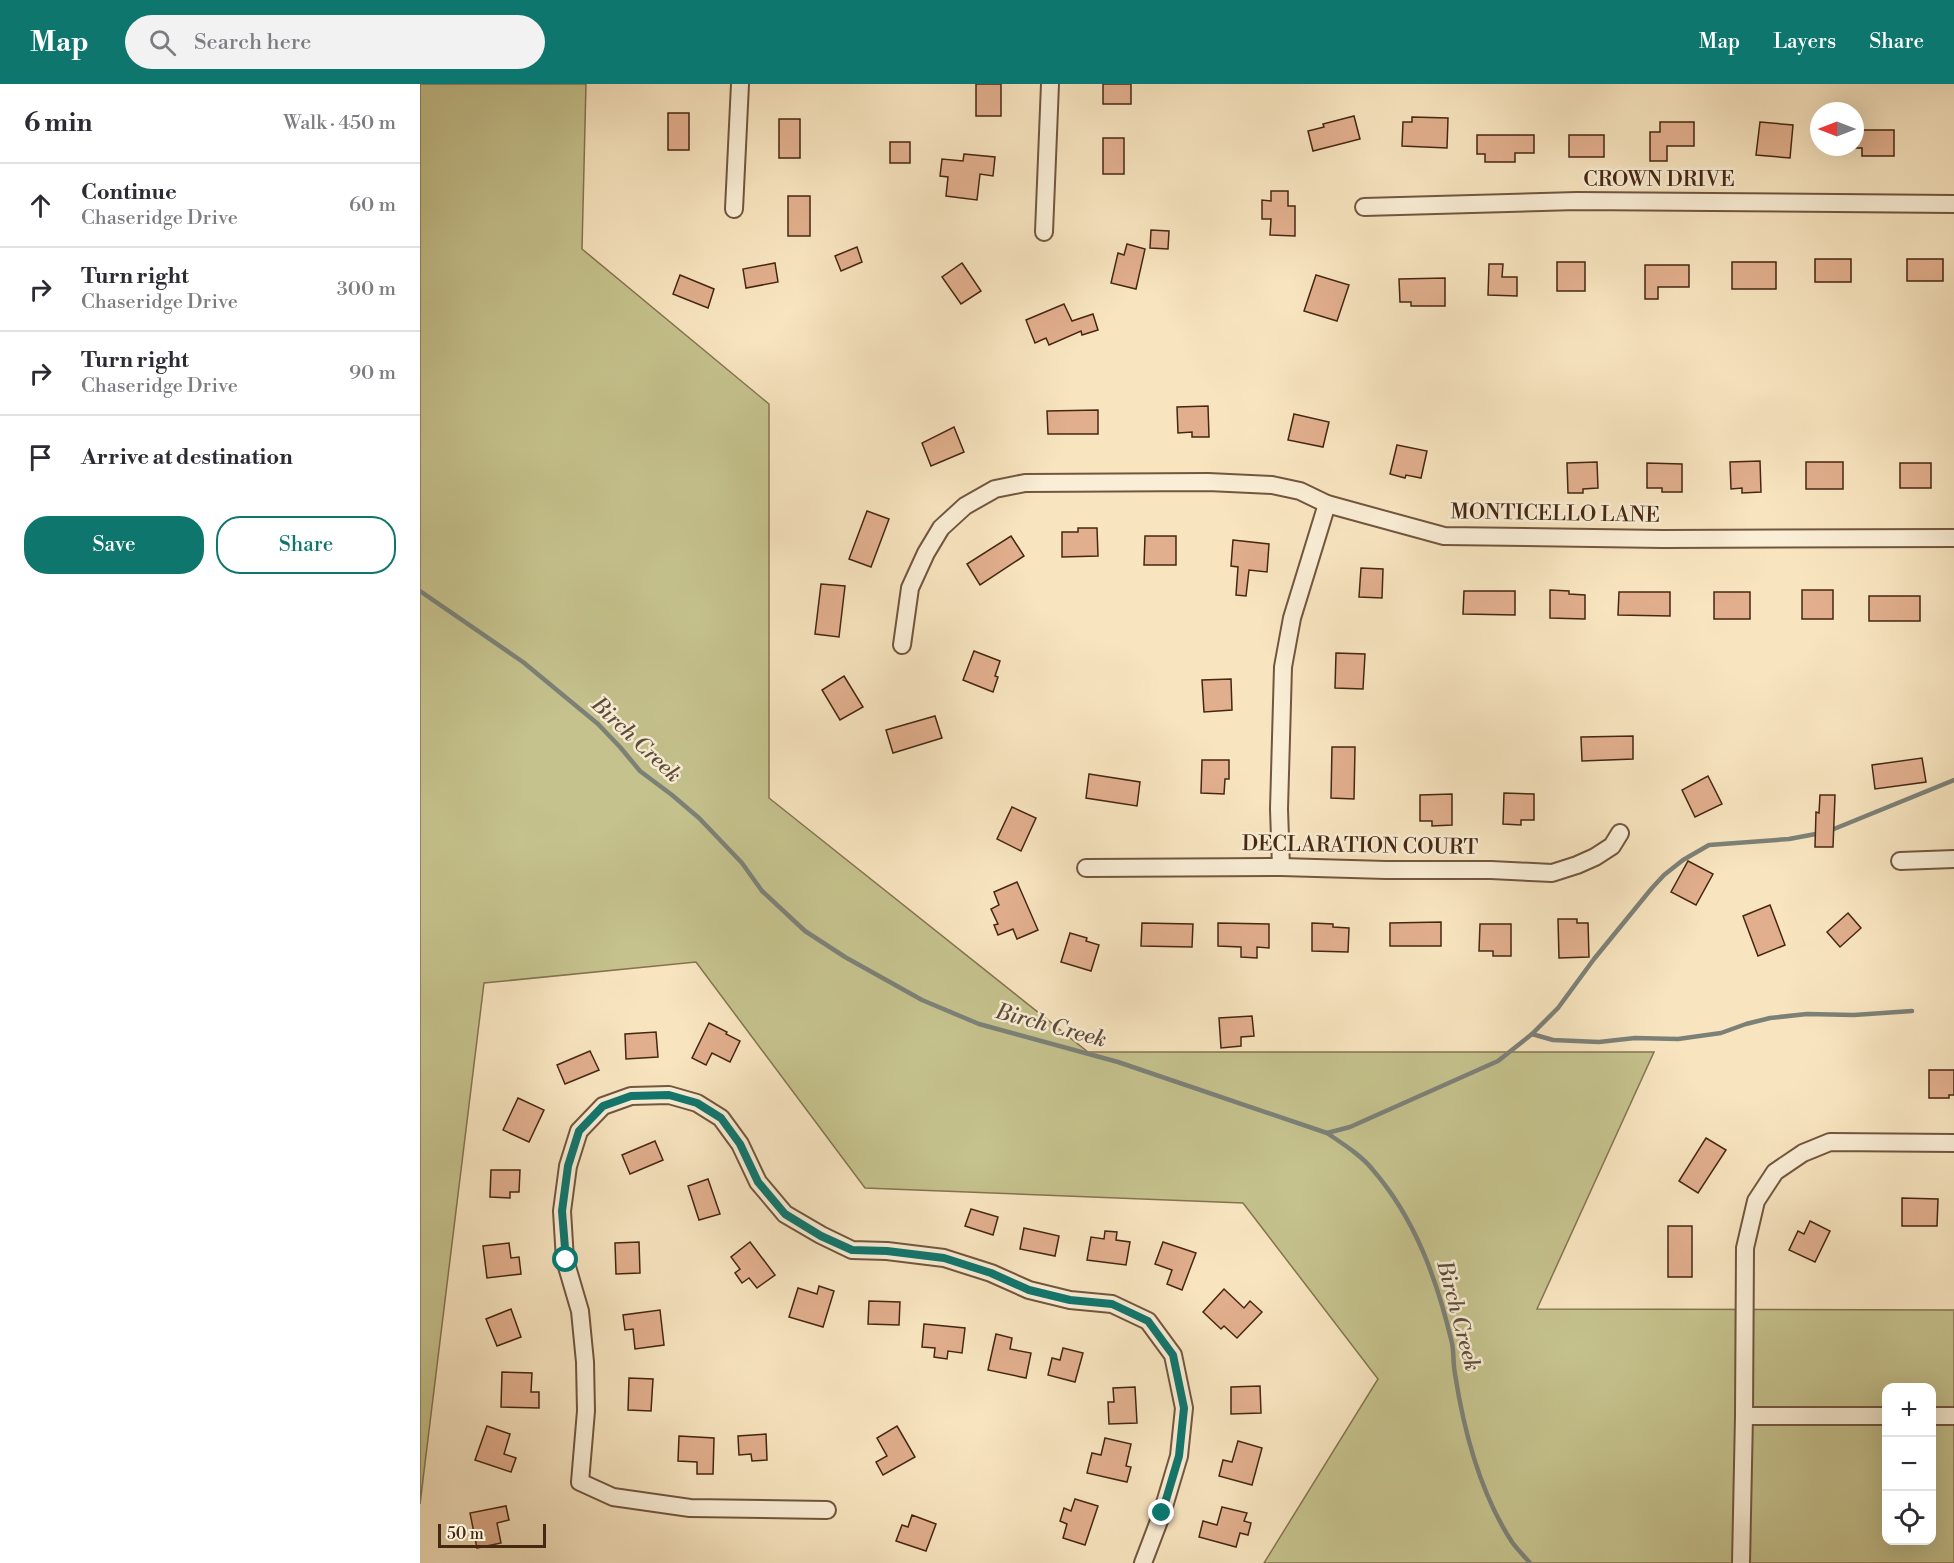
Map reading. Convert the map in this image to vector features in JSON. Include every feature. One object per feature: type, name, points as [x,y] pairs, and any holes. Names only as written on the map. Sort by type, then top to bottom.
[{"type":"street","points":[[734,209],[740,84]]},
{"type":"street","points":[[1044,232],[1050,84]]},
{"type":"street","name":"CROWN DRIVE","points":[[1364,207],[1577,201],[1954,204]]},
{"type":"street","name":"MONTICELLO LANE","points":[[902,645],[910,588],[926,552],[941,528],[965,506],[994,489],[1025,483],[1219,482],[1272,485],[1300,491],[1327,504],[1444,536],[1663,539],[1954,537]]},
{"type":"street","points":[[1281,867],[1279,809],[1283,667],[1292,618],[1327,504]]},
{"type":"street","name":"DECLARATION COURT","points":[[1086,868],[1281,867],[1552,873],[1594,857],[1612,846],[1620,833]]},
{"type":"street","points":[[1900,861],[1954,860]]},
{"type":"street","points":[[827,1510],[690,1508],[613,1497],[580,1482],[586,1410],[585,1362],[580,1311],[566,1260],[562,1211],[568,1166],[579,1131],[603,1106],[631,1096],[669,1095],[697,1103],[721,1118],[740,1144],[758,1182],[785,1214],[821,1236],[852,1250],[887,1251],[944,1258],[991,1273],[1029,1290],[1070,1300],[1112,1304],[1148,1321],[1173,1355],[1184,1408],[1179,1456],[1162,1513],[1143,1563]]},
{"type":"street","points":[[1742,1563],[1745,1248],[1756,1201],[1775,1172],[1803,1153],[1830,1142],[1954,1143]]},
{"type":"street","points":[[1744,1416],[1882,1416]]},
{"type":"street","points":[[1936,1416],[1954,1416]]},
{"type":"shaded area","points":[[420,84],[586,84],[582,249],[769,404],[769,798],[1088,1052],[1654,1052],[1537,1309],[1954,1310],[1954,1563],[1264,1563],[1378,1379],[1243,1203],[865,1188],[696,962],[484,983],[420,1504]]},
{"type":"building","points":[[976,84],[1001,84],[1001,116],[976,116]]},
{"type":"building","points":[[1103,84],[1131,84],[1131,104],[1103,104]]},
{"type":"building","points":[[668,113],[689,113],[689,150],[668,150]]},
{"type":"building","points":[[1354,116],[1360,139],[1313,151],[1308,131],[1324,127],[1323,124]]},
{"type":"building","points":[[1412,117],[1448,118],[1447,148],[1402,146],[1403,122],[1412,122]]},
{"type":"building","points":[[779,119],[800,119],[800,158],[779,158]]},
{"type":"building","points":[[1660,122],[1694,122],[1694,146],[1667,146],[1667,161],[1650,161],[1650,132],[1660,132]]},
{"type":"building","points":[[1760,122],[1793,125],[1790,158],[1756,155]]},
{"type":"building","points":[[1864,130],[1894,130],[1894,156],[1864,156]]},
{"type":"building","points":[[1477,135],[1534,135],[1534,153],[1515,153],[1515,162],[1485,162],[1485,154],[1477,154]]},
{"type":"building","points":[[1569,135],[1604,135],[1604,157],[1569,157]]},
{"type":"building","points":[[1103,138],[1124,138],[1124,174],[1103,174]]},
{"type":"building","points":[[890,142],[910,142],[910,163],[890,163]]},
{"type":"building","points":[[964,154],[995,157],[993,176],[980,174],[977,200],[946,196],[948,177],[940,176],[942,159],[963,161]]},
{"type":"building","points":[[1271,191],[1288,191],[1288,206],[1295,206],[1295,236],[1270,235],[1271,219],[1262,219],[1262,200],[1271,201]]},
{"type":"building","points":[[788,196],[810,196],[810,236],[788,236]]},
{"type":"building","points":[[1151,230],[1169,231],[1168,249],[1150,248]]},
{"type":"building","points":[[1127,244],[1145,249],[1136,289],[1111,283],[1118,253],[1124,255]]},
{"type":"building","points":[[857,247],[862,262],[841,271],[835,256]]},
{"type":"building","points":[[1815,259],[1851,259],[1851,282],[1815,282]]},
{"type":"building","points":[[1907,259],[1943,259],[1943,281],[1907,281]]},
{"type":"building","points":[[1557,262],[1585,262],[1585,291],[1557,291]]},
{"type":"building","points":[[1732,262],[1776,262],[1776,289],[1732,289]]},
{"type":"building","points":[[775,263],[778,282],[746,288],[743,269]]},
{"type":"building","points":[[962,263],[981,291],[961,304],[942,277]]},
{"type":"building","points":[[1489,264],[1503,264],[1502,277],[1517,277],[1517,296],[1488,295]]},
{"type":"building","points":[[1645,265],[1689,265],[1689,287],[1658,287],[1658,299],[1645,299]]},
{"type":"building","points":[[680,275],[714,289],[708,308],[673,294]]},
{"type":"building","points":[[1316,275],[1349,285],[1337,321],[1304,311]]},
{"type":"building","points":[[1445,278],[1445,306],[1411,306],[1411,302],[1400,302],[1399,279]]},
{"type":"building","points":[[1064,304],[1072,321],[1093,314],[1098,330],[1082,335],[1081,331],[1049,345],[1046,338],[1035,343],[1026,320]]},
{"type":"building","points":[[1208,406],[1209,437],[1192,437],[1192,432],[1178,433],[1177,407]]},
{"type":"building","points":[[1098,410],[1098,434],[1048,434],[1047,411]]},
{"type":"building","points":[[1294,414],[1329,422],[1323,447],[1288,440]]},
{"type":"building","points":[[954,427],[964,452],[931,466],[922,443]]},
{"type":"building","points":[[1397,445],[1427,451],[1421,478],[1406,475],[1405,478],[1390,474]]},
{"type":"building","points":[[1760,461],[1761,492],[1742,493],[1742,488],[1731,489],[1730,462]]},
{"type":"building","points":[[1597,462],[1598,488],[1583,489],[1583,493],[1568,493],[1567,463]]},
{"type":"building","points":[[1806,462],[1843,462],[1843,489],[1806,489]]},
{"type":"building","points":[[1647,463],[1682,464],[1682,492],[1662,492],[1662,488],[1647,488]]},
{"type":"building","points":[[1900,463],[1931,463],[1931,488],[1900,488]]},
{"type":"building","points":[[867,511],[889,519],[871,567],[849,559]]},
{"type":"building","points":[[1078,528],[1097,528],[1098,556],[1062,557],[1062,532],[1078,532]]},
{"type":"building","points":[[1011,536],[1024,556],[980,585],[967,564]]},
{"type":"building","points":[[1145,536],[1176,536],[1176,565],[1144,565]]},
{"type":"building","points":[[1233,540],[1269,544],[1267,572],[1249,570],[1246,596],[1236,595],[1238,567],[1231,566]]},
{"type":"building","points":[[1361,568],[1383,569],[1382,598],[1359,597]]},
{"type":"building","points":[[821,584],[845,586],[839,637],[815,634]]},
{"type":"building","points":[[1550,590],[1585,595],[1585,619],[1550,618]]},
{"type":"building","points":[[1802,590],[1833,590],[1833,619],[1802,619]]},
{"type":"building","points":[[1464,591],[1515,591],[1515,615],[1463,614]]},
{"type":"building","points":[[1619,592],[1670,592],[1670,616],[1618,615]]},
{"type":"building","points":[[1714,592],[1750,592],[1750,619],[1714,619]]},
{"type":"building","points":[[1869,596],[1920,596],[1920,621],[1869,621]]},
{"type":"building","points":[[974,651],[1000,661],[993,692],[963,680]]},
{"type":"building","points":[[1336,653],[1365,654],[1363,689],[1335,688]]},
{"type":"building","points":[[844,676],[863,707],[840,720],[822,690]]},
{"type":"building","points":[[1231,679],[1232,710],[1204,712],[1202,680]]},
{"type":"building","points":[[935,716],[942,738],[893,753],[886,730]]},
{"type":"building","points":[[1633,736],[1633,759],[1582,761],[1581,737]]},
{"type":"building","points":[[1332,747],[1355,747],[1354,799],[1331,798]]},
{"type":"building","points":[[1922,758],[1926,782],[1875,789],[1872,765]]},
{"type":"building","points":[[1202,760],[1229,760],[1229,779],[1225,779],[1224,794],[1201,793]]},
{"type":"building","points":[[1089,774],[1140,782],[1137,806],[1086,798]]},
{"type":"building","points":[[1708,776],[1722,804],[1695,817],[1682,790]]},
{"type":"building","points":[[1504,793],[1534,794],[1534,820],[1521,820],[1521,825],[1503,824]]},
{"type":"building","points":[[1452,794],[1452,825],[1432,826],[1432,821],[1420,821],[1420,795]]},
{"type":"building","points":[[1820,795],[1835,795],[1833,847],[1815,847],[1816,812],[1819,813]]},
{"type":"building","points":[[1012,807],[1036,818],[1021,851],[997,839]]},
{"type":"building","points":[[1688,861],[1713,874],[1696,905],[1671,892]]},
{"type":"building","points":[[1017,882],[1038,930],[1017,939],[1013,929],[998,935],[994,925],[998,924],[991,909],[999,905],[994,892]]},
{"type":"building","points":[[1770,905],[1785,945],[1758,956],[1743,916]]},
{"type":"building","points":[[1848,913],[1861,928],[1840,947],[1827,932]]},
{"type":"building","points":[[1558,919],[1577,919],[1577,923],[1588,923],[1589,957],[1559,958]]},
{"type":"building","points":[[1441,922],[1441,946],[1390,946],[1390,923]]},
{"type":"building","points":[[1142,923],[1193,924],[1192,947],[1141,946]]},
{"type":"building","points":[[1218,923],[1269,924],[1269,948],[1257,947],[1257,958],[1241,957],[1241,947],[1218,946]]},
{"type":"building","points":[[1312,923],[1333,924],[1333,927],[1349,928],[1348,952],[1312,951]]},
{"type":"building","points":[[1480,924],[1511,924],[1511,956],[1493,956],[1493,951],[1479,951]]},
{"type":"building","points":[[1070,933],[1087,938],[1086,941],[1099,945],[1091,971],[1061,962]]},
{"type":"building","points":[[1252,1016],[1254,1036],[1241,1037],[1241,1046],[1221,1048],[1219,1018]]},
{"type":"building","points":[[709,1023],[740,1041],[730,1062],[712,1053],[706,1065],[692,1058]]},
{"type":"building","points":[[656,1032],[658,1057],[626,1059],[625,1034]]},
{"type":"building","points":[[590,1051],[599,1070],[565,1084],[557,1065]]},
{"type":"building","points":[[1929,1070],[1954,1070],[1954,1095],[1949,1095],[1949,1098],[1929,1098]]},
{"type":"building","points":[[518,1098],[544,1110],[529,1142],[503,1130]]},
{"type":"building","points":[[1706,1138],[1726,1150],[1698,1193],[1679,1181]]},
{"type":"building","points":[[655,1141],[663,1160],[630,1174],[622,1155]]},
{"type":"building","points":[[491,1170],[520,1170],[519,1192],[510,1192],[510,1198],[490,1197]]},
{"type":"building","points":[[708,1179],[720,1214],[699,1220],[688,1186]]},
{"type":"building","points":[[1902,1198],[1938,1199],[1937,1226],[1902,1226]]},
{"type":"building","points":[[971,1209],[998,1217],[993,1235],[965,1226]]},
{"type":"building","points":[[1810,1221],[1830,1231],[1815,1262],[1789,1250],[1798,1231],[1804,1234]]},
{"type":"building","points":[[1668,1226],[1692,1226],[1692,1277],[1668,1277]]},
{"type":"building","points":[[1024,1228],[1059,1236],[1055,1256],[1020,1249]]},
{"type":"building","points":[[1105,1231],[1117,1232],[1116,1240],[1130,1242],[1126,1265],[1087,1260],[1091,1237],[1104,1239]]},
{"type":"building","points":[[639,1242],[640,1273],[616,1274],[615,1243]]},
{"type":"building","points":[[750,1242],[775,1275],[757,1288],[749,1278],[742,1283],[735,1273],[740,1269],[731,1257]]},
{"type":"building","points":[[1163,1242],[1196,1253],[1182,1290],[1167,1284],[1172,1270],[1155,1264]]},
{"type":"building","points":[[509,1243],[511,1258],[519,1257],[521,1274],[487,1278],[483,1246]]},
{"type":"building","points":[[819,1286],[834,1291],[823,1327],[789,1317],[798,1288],[817,1294]]},
{"type":"building","points":[[1224,1289],[1244,1308],[1250,1301],[1262,1312],[1237,1338],[1224,1326],[1221,1329],[1203,1312]]},
{"type":"building","points":[[869,1301],[900,1302],[899,1325],[868,1324]]},
{"type":"building","points":[[511,1309],[521,1337],[497,1346],[486,1319]]},
{"type":"building","points":[[660,1310],[664,1345],[635,1349],[633,1329],[625,1330],[623,1315]]},
{"type":"building","points":[[924,1324],[965,1328],[962,1353],[948,1351],[947,1359],[934,1357],[935,1348],[922,1347]]},
{"type":"building","points":[[996,1334],[1012,1338],[1010,1349],[1031,1353],[1026,1378],[988,1370]]},
{"type":"building","points":[[1063,1348],[1083,1353],[1075,1382],[1048,1375],[1052,1358],[1060,1360]]},
{"type":"building","points":[[502,1372],[532,1373],[531,1392],[539,1392],[539,1408],[501,1407]]},
{"type":"building","points":[[629,1378],[653,1379],[651,1411],[628,1410]]},
{"type":"building","points":[[1260,1386],[1261,1413],[1231,1414],[1231,1387]]},
{"type":"building","points":[[1135,1387],[1137,1423],[1109,1424],[1108,1402],[1114,1402],[1113,1388]]},
{"type":"building","points":[[487,1426],[510,1434],[504,1454],[516,1458],[511,1472],[475,1460]]},
{"type":"building","points":[[897,1426],[915,1457],[883,1475],[876,1462],[887,1456],[877,1438]]},
{"type":"building","points":[[766,1434],[767,1460],[752,1461],[751,1454],[739,1455],[738,1436]]},
{"type":"building","points":[[679,1436],[714,1438],[713,1474],[697,1474],[697,1462],[678,1461]]},
{"type":"building","points":[[1105,1438],[1131,1444],[1126,1466],[1131,1467],[1127,1482],[1087,1473],[1092,1453],[1101,1455]]},
{"type":"building","points":[[1238,1441],[1262,1448],[1252,1485],[1219,1476],[1223,1460],[1232,1462]]},
{"type":"building","points":[[1075,1499],[1098,1506],[1085,1545],[1063,1538],[1067,1524],[1060,1521],[1064,1508],[1071,1511]]},
{"type":"building","points":[[506,1506],[509,1520],[497,1523],[501,1543],[477,1548],[470,1513]]},
{"type":"building","points":[[1222,1507],[1247,1513],[1244,1521],[1251,1523],[1248,1535],[1240,1533],[1236,1547],[1199,1537],[1203,1521],[1217,1525]]},
{"type":"building","points":[[912,1515],[936,1524],[926,1551],[896,1541],[902,1525],[908,1527]]},
{"type":"waterway","name":"Birch Creek","points":[[420,591],[523,662],[598,724],[640,771],[699,818],[742,863],[762,891],[805,931],[845,957],[922,1000],[979,1024],[1118,1062],[1327,1133],[1363,1159],[1401,1209],[1423,1252],[1432,1274],[1452,1343],[1459,1396],[1482,1483],[1512,1542],[1530,1563]]},
{"type":"waterway","points":[[1829,831],[1954,780]]},
{"type":"waterway","points":[[1327,1133],[1350,1127],[1498,1061],[1532,1034],[1558,1008],[1594,959],[1652,888],[1683,860],[1709,845],[1789,839],[1821,833]]},
{"type":"waterway","points":[[1532,1034],[1553,1040],[1599,1042],[1635,1038],[1678,1039],[1721,1033],[1770,1018],[1807,1014],[1854,1015],[1912,1011]]},
{"type":"route","points":[[566,1260],[562,1211],[568,1166],[579,1131],[603,1106],[631,1096],[669,1095],[697,1103],[721,1118],[740,1144],[758,1182],[785,1214],[821,1236],[852,1250],[887,1251],[944,1258],[991,1273],[1029,1290],[1070,1300],[1112,1304],[1148,1321],[1173,1355],[1184,1408],[1179,1456],[1162,1513]]}]
